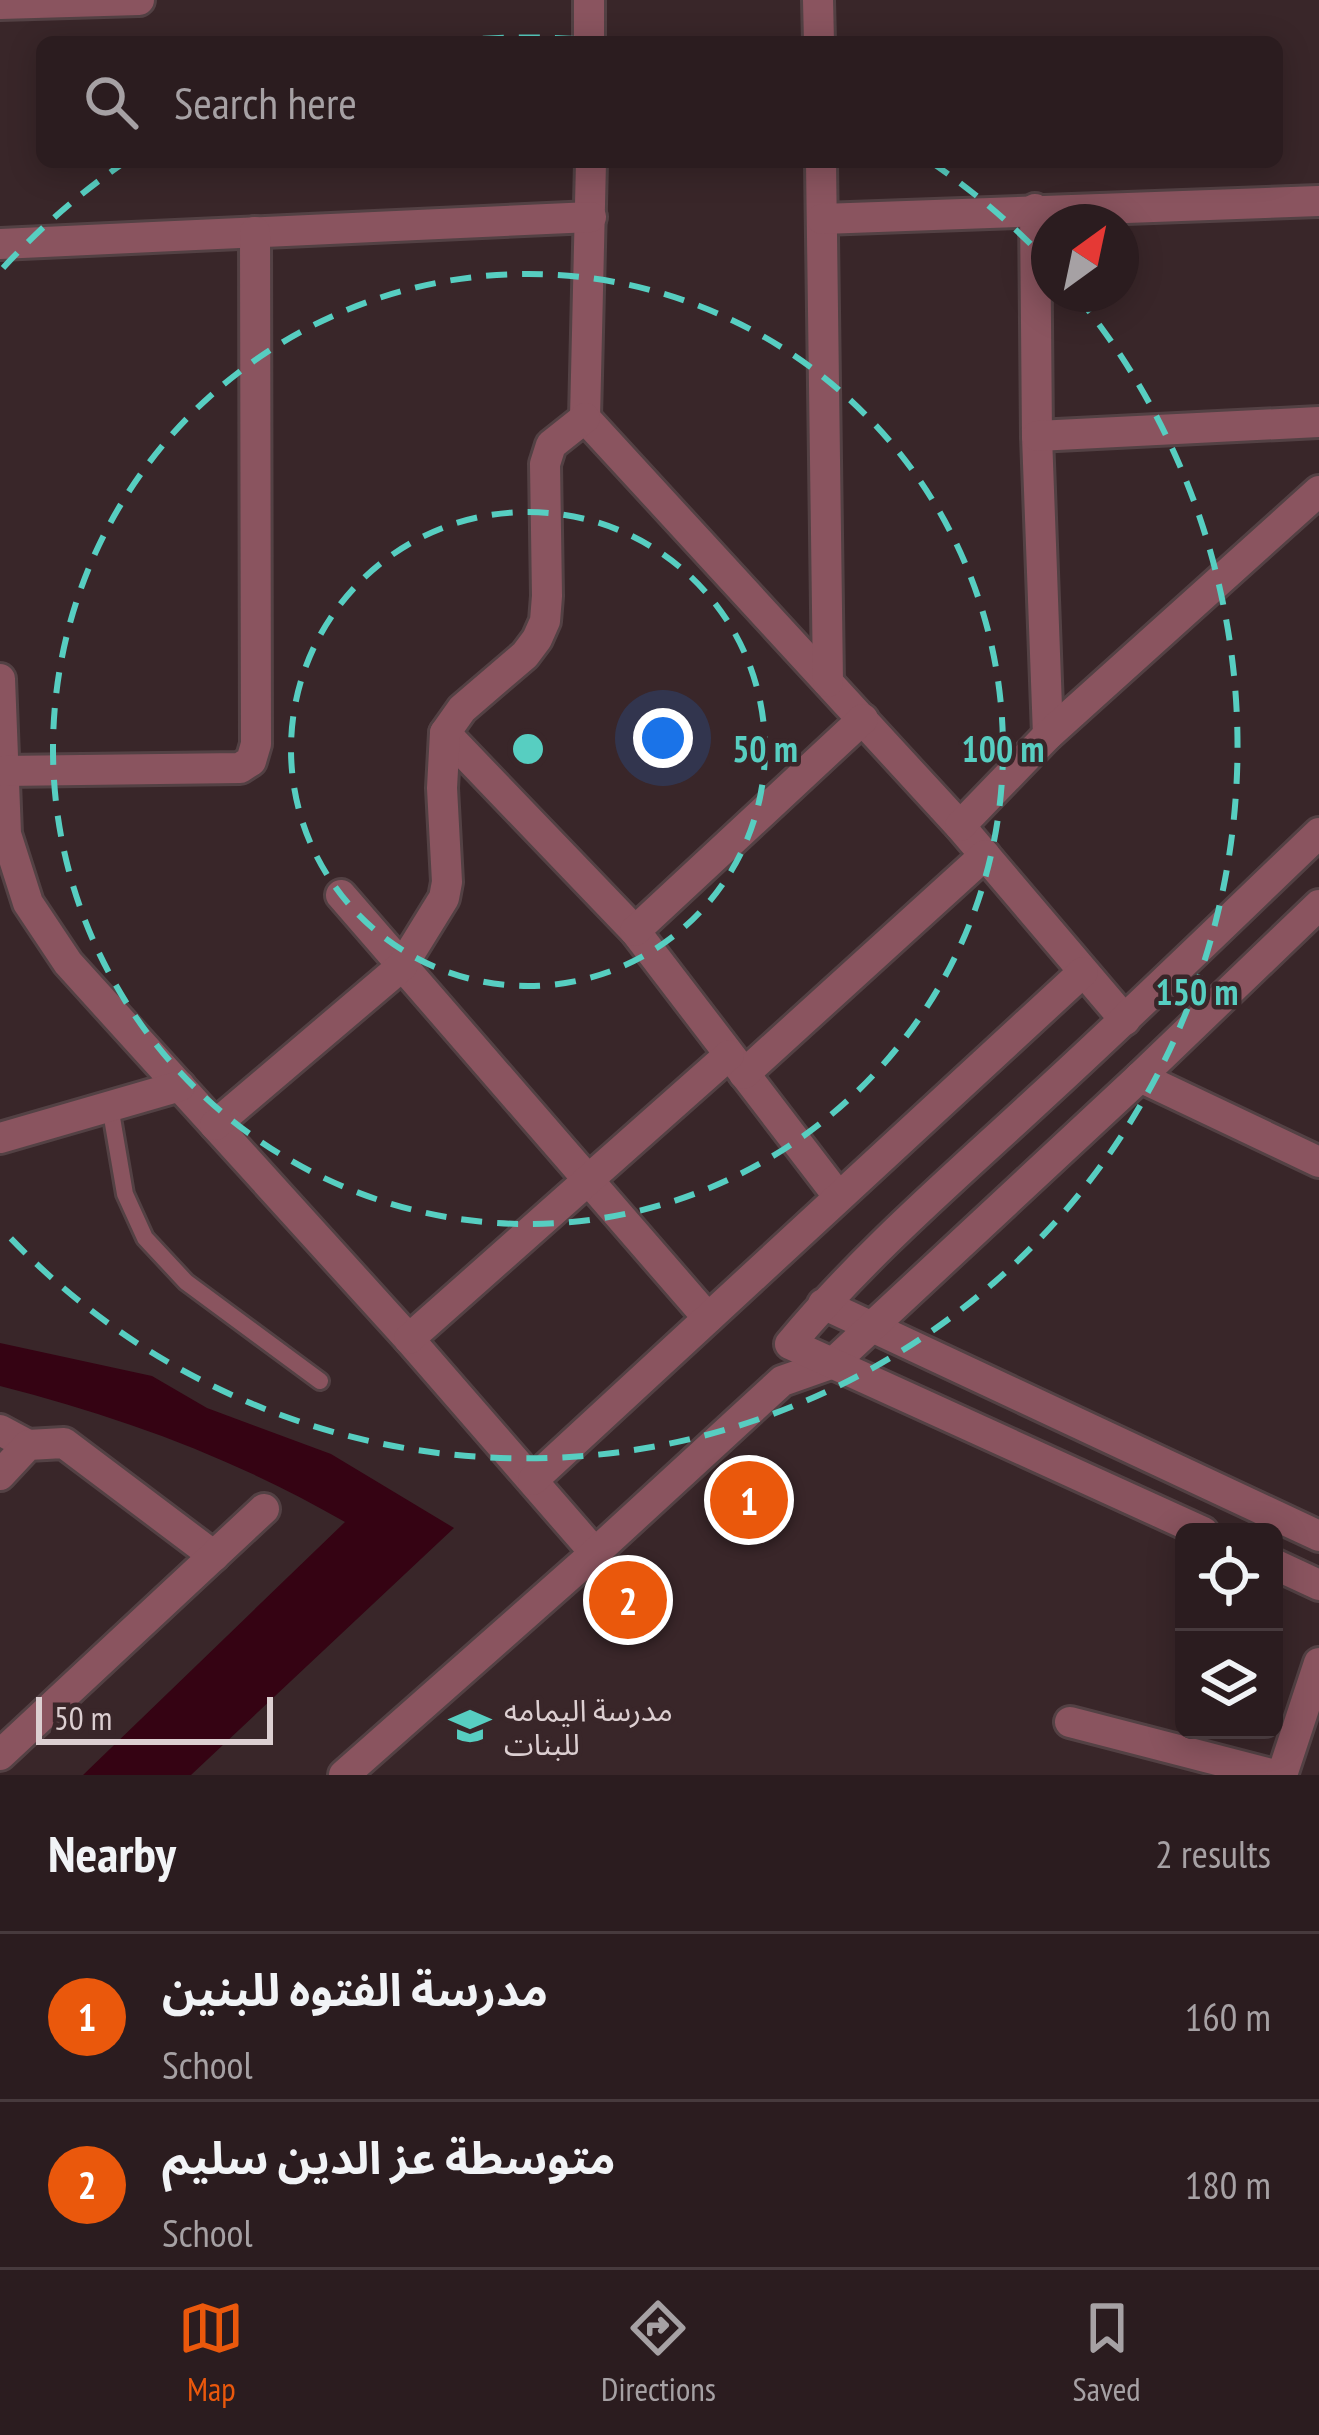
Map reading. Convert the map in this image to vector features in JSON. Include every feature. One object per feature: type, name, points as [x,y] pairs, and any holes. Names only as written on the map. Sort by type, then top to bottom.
[{"type":"street","points":[[0,4],[139,0]]},
{"type":"street","points":[[589,0],[590,36]]},
{"type":"street","points":[[818,0],[819,36]]},
{"type":"street","points":[[591,168],[585,418],[960,826],[1124,1020]]},
{"type":"street","points":[[821,168],[828,682]]},
{"type":"street","points":[[1139,206],[1319,201]]},
{"type":"street","points":[[822,219],[1031,209]]},
{"type":"street","points":[[0,244],[591,217]]},
{"type":"street","points":[[3,771],[239,768],[251,761],[256,744],[255,232]]},
{"type":"street","points":[[1035,312],[1048,734]]},
{"type":"street","points":[[215,1125],[402,966],[443,898],[445,733],[461,709],[525,655],[545,621],[545,464],[551,445],[585,418]]},
{"type":"street","points":[[1036,436],[1319,422]]},
{"type":"street","points":[[960,826],[1048,734],[1319,491]]},
{"type":"street","points":[[0,679],[3,834],[28,903],[68,963],[409,1339],[595,1553]]},
{"type":"street","points":[[635,931],[863,719]]},
{"type":"street","points":[[445,733],[635,931],[838,1196]]},
{"type":"street","points":[[782,1381],[790,1344],[824,1304],[1319,833]]},
{"type":"street","points":[[409,1339],[588,1181],[985,855]]},
{"type":"street","points":[[341,895],[708,1318]]},
{"type":"street","points":[[344,1775],[782,1381],[832,1363],[1319,905]]},
{"type":"street","points":[[533,1480],[1083,972]]},
{"type":"street","points":[[1140,1077],[1319,1162]]},
{"type":"street","points":[[0,1138],[180,1086]]},
{"type":"street","points":[[824,1304],[1319,1536]]},
{"type":"street","points":[[790,1344],[1183,1523]]},
{"type":"street","points":[[0,1430],[28,1445],[64,1443],[214,1556]]},
{"type":"street","points":[[0,1475],[28,1445]]},
{"type":"street","points":[[0,1755],[264,1509]]},
{"type":"street","points":[[1283,1568],[1319,1585]]},
{"type":"street","points":[[1070,1722],[1279,1775],[1319,1663]]},
{"type":"lane","points":[[110,1106],[125,1194],[145,1238],[186,1282],[320,1381]]},
{"type":"shaded area","points":[[0,1343],[152,1376],[207,1408],[331,1454],[454,1528],[191,1775],[83,1775],[345,1522],[177,1442],[0,1386]]},
{"type":"place","name":"مدرسة الفتوه للبنين","points":[[749,1500]]},
{"type":"place","name":"متوسطة عز الدين سليم","points":[[628,1600]]},
{"type":"place","name":"مدرسة اليمامه للبنات","points":[[470,1726]]}]
